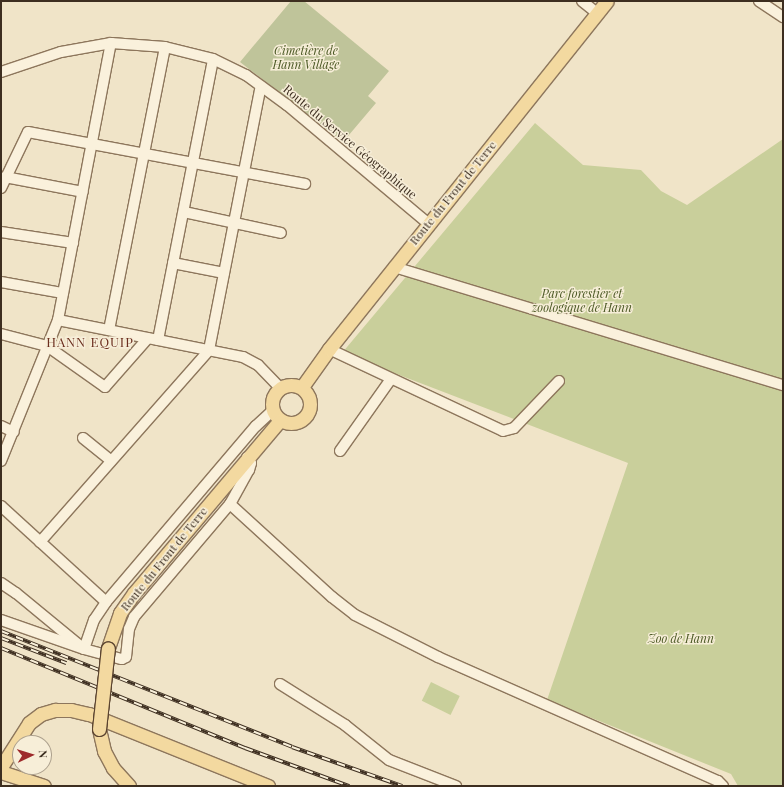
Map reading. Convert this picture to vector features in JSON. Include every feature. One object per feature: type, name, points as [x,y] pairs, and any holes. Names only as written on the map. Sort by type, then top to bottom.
[{"type":"main road","name":"Route du Front de Terre","points":[[302,387],[329,349],[607,1]]},
{"type":"main road","points":[[276,415],[295,423],[307,415],[310,400],[302,387],[291,384],[280,388]]},
{"type":"main road","name":"Route du Front de Terre","points":[[129,786],[113,768],[104,751],[99,729],[108,648],[120,613],[134,593],[266,436],[276,415],[272,398],[280,388]]},
{"type":"main road","points":[[1,767],[29,723],[41,714],[55,710],[71,710],[89,714],[268,786]]},
{"type":"main road","points":[[1,772],[44,786]]},
{"type":"street","points":[[582,1],[597,13]]},
{"type":"street","points":[[758,1],[783,17]]},
{"type":"street","points":[[1,462],[58,320],[111,43]]},
{"type":"street","name":"Route du Service Géographique","points":[[1,72],[61,52],[111,43],[165,47],[213,59],[261,86],[429,224]]},
{"type":"street","points":[[109,330],[165,47]]},
{"type":"street","points":[[1,334],[48,346],[105,387],[153,339],[173,263],[184,212],[213,59]]},
{"type":"street","points":[[40,542],[208,350],[261,86]]},
{"type":"street","points":[[1,188],[28,132],[305,184]]},
{"type":"street","points":[[5,178],[82,192]]},
{"type":"street","points":[[184,212],[280,233]]},
{"type":"street","points":[[1,232],[73,243]]},
{"type":"street","points":[[173,263],[224,273]]},
{"type":"street","points":[[394,267],[783,384]]},
{"type":"street","points":[[1,282],[63,293]]},
{"type":"street","points":[[58,320],[243,357],[258,364],[280,388]]},
{"type":"street","points":[[329,349],[503,431],[514,428],[559,381]]},
{"type":"street","points":[[340,451],[391,379]]},
{"type":"street","points":[[84,649],[94,620],[106,602],[256,426],[276,415]]},
{"type":"street","points":[[1,426],[14,432]]},
{"type":"street","points":[[256,426],[266,436]]},
{"type":"street","points":[[83,438],[111,461]]},
{"type":"street","points":[[1,620],[84,649],[122,659],[126,657],[129,629],[134,616],[230,504],[249,470],[251,463],[247,457]]},
{"type":"street","points":[[230,504],[332,597],[355,614],[438,657],[718,781],[723,786]]},
{"type":"street","points":[[1,506],[106,602]]},
{"type":"street","points":[[1,583],[16,593],[84,649]]},
{"type":"street","points":[[280,684],[345,725],[389,760],[456,786]]},
{"type":"green space","name":"Cimetière de Hann Village","points":[[291,1],[304,1],[389,71],[368,96],[376,103],[343,142],[240,62]]},
{"type":"green space","name":"Parc forestier et zoologique de Hann","points":[[535,123],[583,165],[641,170],[661,191],[687,205],[783,139],[783,786],[738,786],[731,774],[547,700],[628,463],[342,353]]},
{"type":"green space","points":[[431,682],[460,696],[451,715],[422,701]]},
{"type":"railway","points":[[1,631],[292,747],[402,786]]},
{"type":"railway","points":[[1,638],[66,663]]},
{"type":"railway","points":[[1,648],[245,748],[349,786]]},
{"type":"district","name":"HANN EQUIP","points":[[90,342]]},
{"type":"park label","name":"Zoo de Hann","points":[[681,639]]}]
